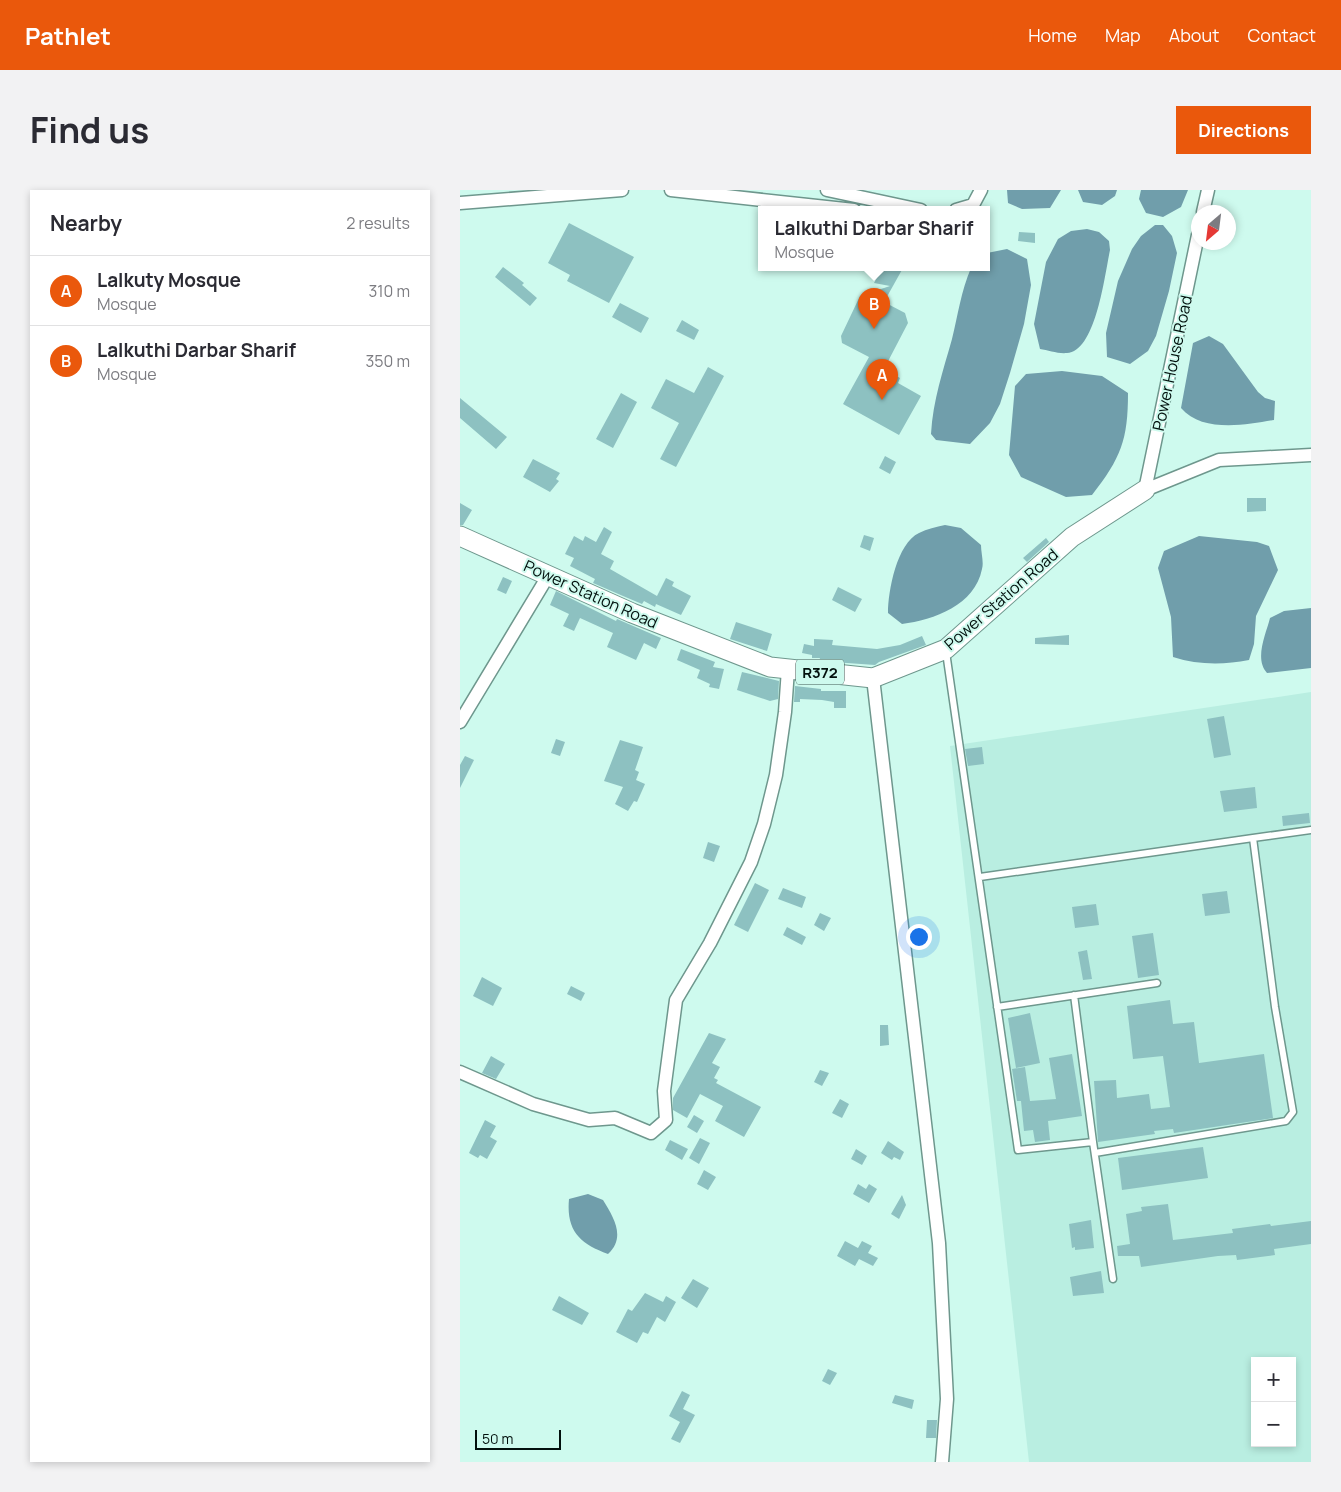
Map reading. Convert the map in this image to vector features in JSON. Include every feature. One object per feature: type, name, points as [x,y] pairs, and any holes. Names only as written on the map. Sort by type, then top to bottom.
[{"type":"main road","name":"Power Station Road","points":[[460,536],[632,613],[770,667],[873,678],[946,649],[1072,538],[1145,490]]},
{"type":"street","points":[[460,203],[622,190]]},
{"type":"street","points":[[670,190],[817,206]]},
{"type":"street","points":[[827,190],[902,206]]},
{"type":"street","points":[[970,206],[973,205],[981,190]]},
{"type":"street","points":[[1205,205],[1208,190]]},
{"type":"street","name":"Power House Road","points":[[1145,490],[1195,250]]},
{"type":"street","name":"Power Station Road","points":[[1145,490],[1218,460],[1311,455]]},
{"type":"street","points":[[460,722],[548,576]]},
{"type":"street","points":[[460,1072],[533,1104],[589,1120],[615,1118],[652,1133],[666,1120],[664,1091],[676,1000],[710,943],[746,870],[764,824],[776,775],[788,669]]},
{"type":"street","points":[[873,678],[939,1243],[947,1399],[942,1462]]},
{"type":"lane","points":[[946,649],[1018,1150],[1093,1142]]},
{"type":"lane","points":[[980,877],[1311,830]]},
{"type":"lane","points":[[1095,1153],[1286,1121],[1293,1112],[1275,1007],[1253,838]]},
{"type":"lane","points":[[997,1007],[1157,983]]},
{"type":"lane","points":[[1074,995],[1113,1279]]},
{"type":"shaded area","points":[[1007,190],[1061,190],[1050,208],[1022,209],[1008,203]]},
{"type":"shaded area","points":[[1078,190],[1117,190],[1115,196],[1102,205],[1083,202]]},
{"type":"shaded area","points":[[1141,190],[1188,190],[1181,207],[1163,217],[1146,213],[1139,199]]},
{"type":"shaded area","points":[[1155,225],[1163,225],[1172,236],[1177,253],[1169,291],[1156,336],[1148,351],[1130,364],[1107,357],[1106,333],[1118,281],[1132,249],[1141,236]]},
{"type":"shaded area","points":[[1087,229],[1099,232],[1109,241],[1110,250],[1098,310],[1092,326],[1085,340],[1077,349],[1064,353],[1040,349],[1034,324],[1046,262],[1058,239],[1071,231]]},
{"type":"shaded area","points":[[1007,249],[1027,259],[1031,285],[1024,324],[1010,373],[1000,404],[990,423],[970,444],[936,440],[931,434],[936,397],[962,294],[970,271],[990,271],[990,252]]},
{"type":"shaded area","points":[[1209,336],[1223,344],[1258,392],[1265,398],[1275,401],[1274,420],[1238,425],[1212,424],[1190,416],[1181,408],[1193,343]]},
{"type":"shaded area","points":[[1062,371],[1102,376],[1128,393],[1128,409],[1121,448],[1110,470],[1092,495],[1066,497],[1021,477],[1009,455],[1015,386],[1026,374]]},
{"type":"shaded area","points":[[945,525],[961,528],[981,545],[983,566],[978,582],[962,601],[951,608],[927,619],[902,624],[888,613],[895,568],[911,538],[928,529]]},
{"type":"shaded area","points":[[1199,536],[1257,542],[1269,546],[1278,570],[1256,616],[1254,644],[1249,660],[1211,663],[1192,662],[1173,657],[1171,617],[1158,568],[1164,551]]},
{"type":"shaded area","points":[[1311,608],[1311,668],[1267,673],[1261,661],[1261,654],[1270,618],[1284,611]]},
{"type":"shaded area","points":[[1311,692],[1311,1462],[1029,1462],[950,746]]},
{"type":"shaded area","points":[[588,1194],[603,1200],[616,1227],[616,1241],[608,1254],[583,1241],[577,1235],[570,1220],[569,1199]]},
{"type":"building","points":[[569,223],[634,257],[609,303],[567,281],[570,275],[548,263]]},
{"type":"building","points":[[1019,232],[1035,233],[1035,243],[1018,241]]},
{"type":"building","points":[[503,267],[524,283],[522,285],[537,298],[530,306],[495,277]]},
{"type":"building","points":[[880,271],[901,271],[884,302],[905,313],[908,323],[884,369],[900,378],[898,383],[921,396],[899,435],[843,404],[869,357],[842,343],[841,336],[860,296],[890,286],[874,283]]},
{"type":"building","points":[[620,303],[649,318],[641,333],[612,317]]},
{"type":"building","points":[[682,320],[699,330],[694,340],[676,331]]},
{"type":"building","points":[[708,367],[724,376],[676,467],[660,459],[679,423],[651,408],[666,379],[694,393]]},
{"type":"building","points":[[621,393],[637,402],[613,448],[596,439]]},
{"type":"building","points":[[460,398],[507,437],[496,449],[460,418]]},
{"type":"building","points":[[885,456],[896,462],[890,474],[879,468]]},
{"type":"building","points":[[533,459],[560,473],[556,479],[559,481],[550,492],[523,477]]},
{"type":"building","points":[[1247,498],[1266,498],[1266,511],[1247,512]]},
{"type":"building","points":[[460,503],[472,510],[463,525],[460,525]]},
{"type":"building","points":[[604,527],[612,532],[601,554],[614,561],[610,569],[657,596],[666,578],[674,582],[672,586],[691,596],[681,615],[656,604],[655,607],[644,601],[642,604],[593,583],[595,579],[570,566],[574,558],[565,554],[574,536],[583,541],[585,536],[596,542]]},
{"type":"building","points":[[864,535],[874,538],[870,551],[860,547]]},
{"type":"building","points":[[1046,538],[1049,542],[1027,562],[1023,558]]},
{"type":"building","points":[[503,577],[512,581],[506,594],[497,590]]},
{"type":"building","points":[[838,587],[862,599],[855,612],[832,600]]},
{"type":"building","points":[[556,591],[616,621],[617,619],[661,638],[656,649],[644,643],[636,660],[607,647],[613,633],[580,618],[574,631],[563,626],[569,614],[550,605]]},
{"type":"building","points":[[736,622],[772,634],[767,651],[730,639]]},
{"type":"building","points":[[1069,635],[1069,645],[1035,644],[1035,638]]},
{"type":"building","points":[[922,636],[926,645],[875,665],[819,661],[820,658],[812,658],[812,655],[802,653],[804,644],[814,646],[814,639],[833,640],[832,645],[877,649],[900,645]]},
{"type":"building","points":[[681,649],[715,662],[713,667],[724,669],[719,689],[709,687],[710,684],[697,678],[700,670],[677,660]]},
{"type":"building","points":[[742,672],[779,681],[778,699],[770,701],[737,690]]},
{"type":"building","points":[[795,686],[821,689],[821,691],[846,691],[846,708],[834,708],[834,702],[822,700],[800,699],[800,702],[794,702]]},
{"type":"building","points":[[1224,716],[1231,755],[1214,758],[1207,719]]},
{"type":"building","points":[[556,739],[565,742],[560,756],[551,753]]},
{"type":"building","points":[[620,740],[643,747],[635,770],[639,772],[636,780],[645,784],[637,802],[634,801],[628,811],[615,804],[623,787],[604,781]]},
{"type":"building","points":[[982,747],[984,764],[968,766],[965,749]]},
{"type":"building","points":[[465,756],[474,760],[460,788],[460,765]]},
{"type":"building","points":[[1255,787],[1257,808],[1224,812],[1220,791]]},
{"type":"building","points":[[1309,813],[1310,823],[1283,826],[1282,816]]},
{"type":"building","points":[[708,842],[720,846],[714,862],[703,858]]},
{"type":"building","points":[[755,883],[769,890],[748,932],[734,925]]},
{"type":"building","points":[[783,888],[806,897],[802,908],[778,899]]},
{"type":"building","points":[[1227,891],[1230,913],[1205,916],[1202,894]]},
{"type":"building","points":[[1096,904],[1099,925],[1075,928],[1072,907]]},
{"type":"building","points":[[820,913],[831,918],[824,931],[814,925]]},
{"type":"building","points":[[787,927],[806,937],[802,945],[783,935]]},
{"type":"building","points":[[1153,933],[1159,975],[1138,978],[1132,936]]},
{"type":"building","points":[[1087,950],[1092,979],[1083,980],[1078,952]]},
{"type":"building","points":[[482,977],[502,988],[493,1006],[473,996]]},
{"type":"building","points":[[571,986],[585,993],[581,1001],[567,994]]},
{"type":"building","points":[[1170,1000],[1173,1024],[1194,1022],[1199,1063],[1264,1054],[1273,1118],[1174,1133],[1173,1129],[1154,1131],[1155,1134],[1098,1142],[1094,1081],[1116,1080],[1117,1098],[1149,1094],[1151,1109],[1170,1107],[1163,1056],[1133,1059],[1127,1006]]},
{"type":"building","points":[[1030,1013],[1040,1063],[1016,1068],[1008,1018]]},
{"type":"building","points":[[880,1025],[888,1025],[889,1045],[880,1046]]},
{"type":"building","points":[[709,1033],[726,1039],[712,1063],[720,1067],[714,1078],[718,1080],[716,1083],[761,1107],[744,1137],[715,1121],[723,1106],[700,1094],[687,1118],[673,1110],[673,1098]]},
{"type":"building","points":[[1072,1054],[1082,1116],[1048,1121],[1050,1140],[1035,1142],[1033,1130],[1024,1131],[1021,1101],[1017,1101],[1012,1069],[1025,1067],[1030,1101],[1056,1099],[1049,1058]]},
{"type":"building","points":[[491,1056],[505,1064],[496,1079],[482,1073]]},
{"type":"building","points":[[820,1070],[829,1073],[822,1086],[814,1082]]},
{"type":"building","points":[[840,1099],[849,1104],[842,1118],[832,1113]]},
{"type":"building","points":[[694,1115],[704,1121],[697,1133],[687,1127]]},
{"type":"building","points":[[485,1120],[496,1126],[490,1137],[497,1141],[487,1159],[480,1155],[478,1158],[469,1153]]},
{"type":"building","points":[[700,1138],[710,1143],[699,1164],[689,1158]]},
{"type":"building","points":[[670,1140],[688,1149],[682,1160],[665,1150]]},
{"type":"building","points":[[888,1141],[904,1152],[900,1160],[894,1157],[892,1160],[881,1153]]},
{"type":"building","points":[[1203,1147],[1208,1178],[1122,1190],[1118,1158]]},
{"type":"building","points":[[856,1149],[867,1156],[862,1165],[851,1159]]},
{"type":"building","points":[[704,1170],[716,1177],[708,1190],[697,1184]]},
{"type":"building","points":[[858,1184],[866,1189],[869,1184],[877,1189],[869,1203],[853,1194]]},
{"type":"building","points":[[902,1195],[906,1205],[899,1219],[891,1214]]},
{"type":"building","points":[[1168,1204],[1173,1240],[1233,1233],[1232,1229],[1311,1221],[1311,1244],[1274,1249],[1275,1255],[1237,1260],[1236,1255],[1218,1256],[1141,1267],[1139,1256],[1118,1256],[1117,1246],[1130,1244],[1126,1214],[1142,1211],[1141,1207]]},
{"type":"building","points":[[1091,1220],[1094,1248],[1075,1250],[1075,1247],[1072,1248],[1069,1224]]},
{"type":"building","points":[[845,1241],[858,1248],[862,1241],[872,1246],[868,1253],[878,1258],[873,1266],[859,1259],[855,1266],[837,1256]]},
{"type":"building","points":[[1101,1271],[1104,1293],[1073,1296],[1070,1277]]},
{"type":"building","points":[[693,1279],[709,1288],[697,1308],[681,1298]]},
{"type":"building","points":[[645,1293],[663,1302],[666,1296],[676,1302],[665,1322],[657,1317],[648,1334],[643,1332],[637,1343],[616,1332],[628,1309],[632,1311]]},
{"type":"building","points":[[559,1296],[589,1313],[582,1325],[552,1310]]},
{"type":"building","points":[[828,1369],[837,1373],[830,1385],[822,1381]]},
{"type":"building","points":[[682,1391],[690,1395],[683,1409],[695,1415],[680,1443],[671,1439],[680,1422],[669,1416]]},
{"type":"building","points":[[895,1395],[914,1400],[912,1409],[892,1403]]},
{"type":"building","points":[[927,1420],[937,1420],[936,1438],[926,1438]]},
{"type":"place","name":"Lalkuthi Darbar Sharif","points":[[874,329]]},
{"type":"place","name":"Lalkuty Mosque","points":[[882,400]]}]
